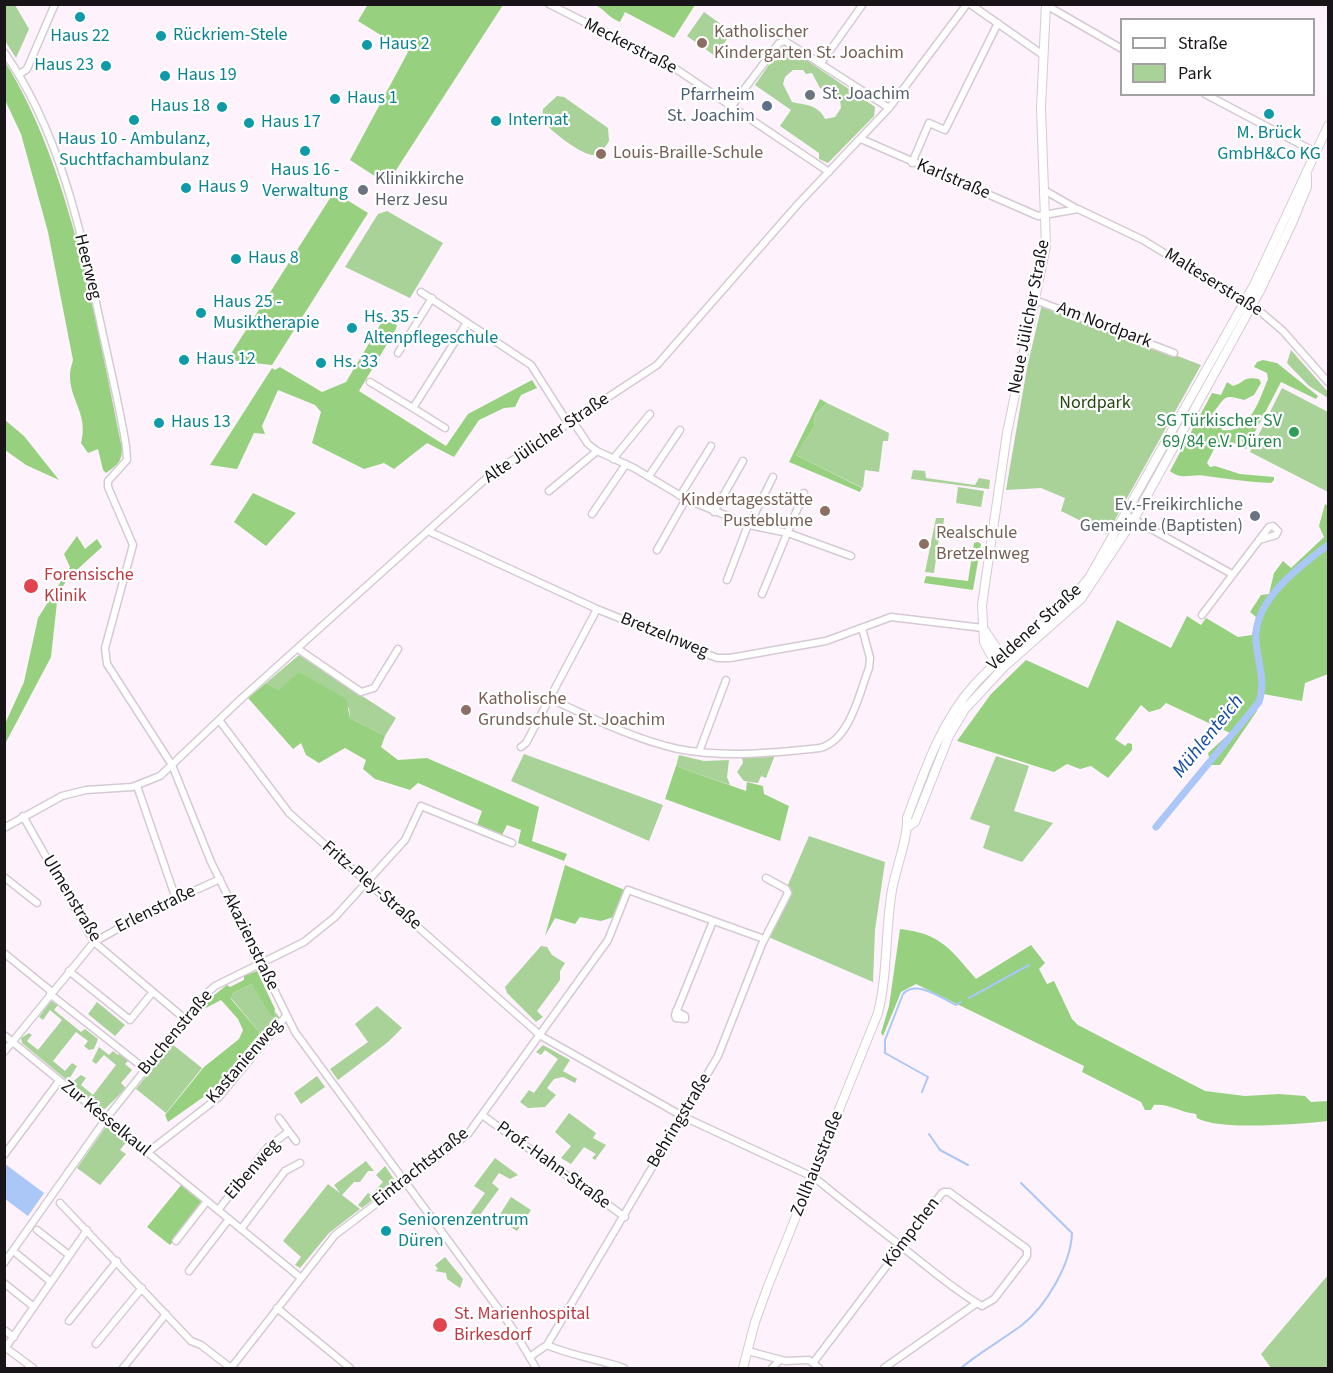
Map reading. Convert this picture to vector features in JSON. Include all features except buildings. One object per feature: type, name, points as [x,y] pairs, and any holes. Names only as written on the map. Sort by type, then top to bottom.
[{"type":"street","points":[[20,74],[27,69],[55,4]]},
{"type":"street","name":"Meckerstraße","points":[[549,4],[673,67],[829,172]]},
{"type":"street","points":[[821,63],[863,4]]},
{"type":"street","points":[[969,4],[1043,55]]},
{"type":"street","name":"Alte Jülicher Straße","points":[[4,828],[23,816],[76,791],[137,786],[160,776],[490,475],[666,358],[799,203],[889,108],[969,4]]},
{"type":"street","points":[[1046,5],[1120,48]]},
{"type":"street","name":"Neue Jülicher Straße","points":[[1001,664],[996,647],[983,628],[982,606],[992,525],[1008,428],[1046,246],[1043,55],[1046,5]]},
{"type":"street","points":[[912,163],[929,123],[945,130],[998,23]]},
{"type":"street","points":[[731,107],[782,40],[889,108]]},
{"type":"street","name":"Heerweg","points":[[4,52],[20,74],[48,130],[65,180],[96,302],[122,422],[127,460],[108,481],[108,487]]},
{"type":"street","points":[[1209,96],[1317,153]]},
{"type":"street","name":"Veldener Straße","points":[[885,957],[892,891],[911,809],[942,732],[958,704],[1076,594],[1089,578],[1245,300],[1300,184],[1307,176],[1329,126]]},
{"type":"street","name":"Karlstraße","points":[[861,139],[1034,214],[1046,216]]},
{"type":"street","name":"Veldener Straße","points":[[1001,664],[1081,599],[1134,519],[1253,306],[1293,221],[1307,187],[1307,176]]},
{"type":"street","name":"Malteserstraße","points":[[1044,190],[1143,240],[1245,300],[1283,331],[1329,382]]},
{"type":"street","points":[[1046,216],[1061,210],[1078,209]]},
{"type":"street","points":[[421,292],[531,365],[570,421],[588,444],[597,451],[626,464],[683,498],[714,512],[749,525],[788,532],[851,556]]},
{"type":"street","points":[[398,353],[432,298]]},
{"type":"street","name":"Am Nordpark","points":[[1035,300],[1174,353]]},
{"type":"street","points":[[412,408],[466,324]]},
{"type":"street","points":[[370,382],[445,428]]},
{"type":"street","points":[[613,459],[650,414]]},
{"type":"street","points":[[649,477],[680,430]]},
{"type":"street","points":[[657,550],[711,446]]},
{"type":"street","points":[[549,491],[597,451]]},
{"type":"street","points":[[714,512],[742,460]]},
{"type":"street","points":[[592,514],[626,464]]},
{"type":"street","points":[[727,580],[749,525],[773,477]]},
{"type":"street","name":"Akazienstraße","points":[[108,487],[133,545],[105,656],[111,670],[172,765],[219,879],[286,1016],[303,1044],[531,1356],[536,1368]]},
{"type":"street","points":[[762,594],[804,493]]},
{"type":"street","points":[[1126,514],[1232,574]]},
{"type":"street","name":"Bretzelnweg","points":[[428,531],[597,609],[723,659],[826,641],[881,619],[899,616],[983,628]]},
{"type":"street","points":[[1202,615],[1260,540]]},
{"type":"street","points":[[521,747],[526,743],[597,609]]},
{"type":"street","points":[[549,698],[648,740],[699,752],[735,754],[820,748],[835,741],[846,726],[869,668],[870,658],[862,628]]},
{"type":"street","points":[[298,649],[361,692],[374,688],[398,649]]},
{"type":"street","points":[[699,752],[726,680]]},
{"type":"street","name":"Fritz-Pley-Straße","points":[[219,720],[278,801],[541,1036],[684,1117],[813,1177],[977,1303]]},
{"type":"street","points":[[137,786],[176,899]]},
{"type":"street","name":"Buchenstraße","points":[[4,1263],[105,1120],[209,990],[304,942],[320,929],[368,883],[405,840],[422,803],[512,843]]},
{"type":"street","name":"Ulmenstraße","points":[[23,816],[94,942],[185,1019]]},
{"type":"street","name":"Ulmenstraße","points":[[4,877],[37,903]]},
{"type":"street","name":"Behringstraße","points":[[531,1356],[547,1345],[625,1217],[648,1173],[684,1117],[718,1056],[764,939],[788,893],[786,889],[766,878]]},
{"type":"street","name":"Erlenstraße","points":[[94,942],[219,879]]},
{"type":"street","name":"Eintrachtstraße","points":[[231,1368],[335,1235],[462,1140],[541,1036],[608,940],[628,890],[713,921]]},
{"type":"street","points":[[676,1011],[713,921],[764,939]]},
{"type":"street","points":[[4,1052],[94,942]]},
{"type":"street","points":[[4,953],[145,1070]]},
{"type":"street","name":"Zollhausstraße","points":[[743,1368],[758,1313],[878,1013],[885,957]]},
{"type":"street","points":[[69,971],[130,1020],[152,993]]},
{"type":"street","name":"Kastanienweg","points":[[147,1152],[219,1097],[286,1016]]},
{"type":"street","name":"Zur Kesselkaul","points":[[4,1035],[105,1120],[301,1278]]},
{"type":"street","points":[[4,1155],[59,1081]]},
{"type":"street","name":"Prof.-Hahn-Straße","points":[[482,1115],[625,1217]]},
{"type":"street","name":"Eibenweg","points":[[279,1118],[296,1141]]},
{"type":"street","name":"Eibenweg","points":[[218,1210],[268,1147],[288,1132]]},
{"type":"street","points":[[241,1229],[285,1171],[300,1163]]},
{"type":"street","name":"Kömpchen","points":[[813,1363],[947,1191],[1025,1246],[1027,1256],[994,1299],[987,1305],[977,1303]]},
{"type":"street","points":[[176,1241],[207,1201]]},
{"type":"street","points":[[60,1203],[191,1341],[201,1345],[231,1368]]},
{"type":"street","points":[[189,1271],[229,1219]]},
{"type":"street","points":[[37,1230],[69,1255]]},
{"type":"street","points":[[33,1368],[5,1349],[87,1230]]},
{"type":"street","points":[[17,1254],[51,1282]]},
{"type":"street","points":[[69,1321],[117,1261]]},
{"type":"street","points":[[4,1283],[34,1307]]},
{"type":"street","points":[[96,1344],[142,1288]]},
{"type":"street","points":[[884,1368],[977,1303]]},
{"type":"street","points":[[277,1308],[350,1368]]},
{"type":"street","points":[[123,1368],[166,1314]]},
{"type":"street","points":[[4,1330],[14,1337]]},
{"type":"street","points":[[547,1345],[569,1355],[589,1357],[624,1368]]},
{"type":"street","points":[[748,1351],[780,1360],[806,1359],[819,1368]]},
{"type":"street","points":[[772,1368],[780,1360]]},
{"type":"green space","points":[[368,4],[503,5],[387,184],[350,160],[408,52],[358,21]]},
{"type":"green space","points":[[4,5],[15,5],[29,29],[16,58],[5,41]]},
{"type":"green space","points":[[595,5],[695,5],[674,38],[625,12],[620,22]]},
{"type":"green space","points":[[704,12],[732,32],[715,56],[687,36]]},
{"type":"green space","points":[[786,46],[875,107],[874,116],[828,163],[819,159],[819,153],[780,126],[791,110],[755,85],[779,50]],"holes":[[[793,70],[803,70],[806,74],[812,73],[820,88],[840,100],[841,108],[835,117],[825,119],[819,110],[792,102],[783,84],[785,77]]]},
{"type":"green space","points":[[5,62],[28,104],[48,150],[79,249],[122,448],[118,463],[106,473],[103,470],[98,449],[88,453],[81,443],[83,424],[71,383],[70,372],[73,360],[48,232],[21,134],[5,100]]},
{"type":"green space","points":[[557,96],[564,97],[608,128],[609,141],[600,153],[590,155],[576,148],[545,123],[542,118],[543,109]]},
{"type":"green space","points":[[334,192],[368,213],[272,365],[236,361],[232,352]]},
{"type":"green space","points":[[387,211],[443,243],[410,298],[345,267],[378,214]]},
{"type":"green space","name":"Nordpark","points":[[1042,304],[1201,365],[1107,534],[1061,511],[1065,498],[1041,488],[1006,490],[1027,368]]},
{"type":"green space","points":[[383,320],[397,325],[396,329],[359,391],[446,446],[468,414],[532,380],[537,388],[521,395],[515,407],[504,408],[479,420],[454,457],[427,443],[394,469],[384,463],[364,469],[312,443],[321,412],[315,405],[278,390],[262,426],[265,434],[254,433],[237,469],[210,465],[272,368],[275,370],[280,367],[322,392],[346,382]]},
{"type":"green space","points":[[1291,350],[1328,392],[1328,398],[1309,386],[1287,363]]},
{"type":"green space","points":[[1263,360],[1277,363],[1318,396],[1316,399],[1281,382],[1246,449],[1232,442],[1222,448],[1215,447],[1207,463],[1210,467],[1215,466],[1240,474],[1274,477],[1274,480],[1271,483],[1201,475],[1179,476],[1170,471],[1212,393],[1221,395],[1227,382],[1233,386],[1254,378],[1259,379],[1261,383],[1254,395],[1244,400],[1228,397],[1223,400],[1212,414],[1218,417],[1222,430],[1240,427],[1252,414],[1268,379],[1267,373],[1254,367],[1257,362]]},
{"type":"green space","name":"SG Türkischer SV 69/84 e.V. Düren","points":[[1282,388],[1328,412],[1328,492],[1250,452]]},
{"type":"green space","points":[[820,399],[827,403],[815,415],[814,427],[796,455],[862,488],[860,492],[789,462]]},
{"type":"green space","points":[[827,403],[889,433],[888,441],[883,441],[879,472],[865,470],[863,488],[796,455],[814,427],[815,415]]},
{"type":"green space","points":[[5,420],[24,436],[59,480],[26,465],[5,450]]},
{"type":"green space","points":[[913,470],[925,471],[926,478],[975,485],[979,478],[990,480],[989,489],[911,479]]},
{"type":"green space","points":[[958,487],[984,491],[981,507],[956,503]]},
{"type":"green space","points":[[253,493],[296,513],[266,546],[234,522]]},
{"type":"green space","points":[[1325,504],[1328,506],[1328,674],[1305,683],[1302,701],[1258,693],[1257,711],[1220,765],[1211,765],[1208,753],[1230,733],[1166,703],[1160,709],[1149,712],[1141,705],[1115,739],[1125,746],[1128,743],[1132,744],[1132,750],[1108,778],[1091,766],[1080,769],[1067,764],[1054,772],[957,741],[991,694],[1026,660],[1088,688],[1117,620],[1171,648],[1187,616],[1201,625],[1206,618],[1238,637],[1252,635],[1256,617],[1250,612],[1261,595],[1269,594],[1274,573],[1283,561],[1291,568],[1324,537],[1319,526]]},
{"type":"green space","points":[[936,518],[944,518],[943,529],[940,531],[934,573],[925,572]]},
{"type":"green space","points":[[77,536],[85,549],[97,539],[102,547],[70,576],[58,593],[51,657],[5,744],[5,724],[24,682],[38,618],[70,567],[64,554]]},
{"type":"green space","points":[[974,543],[981,544],[973,590],[924,583],[926,576],[968,581]]},
{"type":"green space","points":[[299,655],[396,718],[385,736],[350,718],[349,708],[279,690],[266,683]]},
{"type":"green space","points":[[299,672],[346,699],[350,718],[385,736],[381,747],[398,760],[427,758],[539,807],[532,841],[567,854],[564,861],[518,843],[521,830],[507,825],[502,835],[477,825],[482,811],[418,783],[410,790],[375,779],[363,769],[366,760],[345,748],[319,763],[306,755],[301,743],[293,749],[248,698],[266,683],[279,690]]},
{"type":"green space","points":[[524,754],[663,805],[649,841],[511,781]]},
{"type":"green space","points":[[679,755],[704,761],[729,760],[727,777],[730,785],[676,766]]},
{"type":"green space","points":[[775,755],[766,778],[761,776],[758,783],[744,781],[737,772],[743,763],[742,757]]},
{"type":"green space","points":[[996,756],[1029,766],[1014,811],[1053,823],[1022,862],[983,848],[990,826],[970,819]]},
{"type":"green space","points":[[676,766],[746,791],[747,782],[763,786],[764,794],[789,806],[780,841],[665,799]]},
{"type":"green space","points":[[809,836],[885,862],[875,930],[873,982],[766,936]]},
{"type":"green space","points":[[565,865],[627,891],[620,915],[601,921],[580,917],[575,924],[555,918],[545,936]]},
{"type":"green space","points":[[900,929],[914,931],[936,939],[952,952],[976,979],[1031,945],[1045,963],[1039,969],[1047,984],[1054,981],[1072,1019],[1078,1025],[1205,1091],[1245,1096],[1279,1094],[1305,1096],[1311,1102],[1328,1101],[1328,1121],[1261,1126],[1223,1124],[1208,1122],[1197,1118],[1196,1114],[1164,1105],[1154,1105],[1151,1110],[1145,1110],[1141,1102],[1082,1072],[1084,1066],[916,984],[901,992],[883,1036],[881,1033],[889,1006]]},
{"type":"green space","points":[[541,946],[547,947],[552,955],[565,963],[560,971],[560,980],[537,1011],[543,1017],[536,1022],[507,993],[505,987]]},
{"type":"green space","points":[[257,971],[275,1009],[273,1017],[252,984],[233,993],[231,999],[260,1033],[212,1091],[168,1122],[165,1115],[204,1067],[239,1039],[243,1030],[238,1019],[221,1000],[206,1008],[204,1003],[227,985],[230,987],[244,980],[244,976]]},
{"type":"green space","points":[[252,984],[280,1018],[271,1029],[267,1026],[261,1034],[231,998],[233,993]]},
{"type":"green space","points":[[51,1001],[58,1005],[54,1010],[81,1032],[85,1029],[98,1039],[94,1049],[89,1050],[84,1046],[88,1041],[76,1032],[53,1061],[65,1071],[72,1063],[77,1066],[68,1081],[22,1043],[21,1038],[29,1033],[32,1035],[27,1041],[38,1050],[62,1020],[50,1010],[43,1020],[39,1017]]},
{"type":"green space","points":[[97,1002],[125,1025],[115,1036],[88,1014]]},
{"type":"green space","points":[[377,1006],[402,1028],[388,1042],[338,1080],[330,1069],[368,1042],[355,1024]]},
{"type":"green space","points":[[172,1044],[202,1068],[166,1113],[136,1089]]},
{"type":"green space","points":[[543,1045],[570,1060],[563,1071],[577,1079],[575,1083],[563,1077],[554,1079],[547,1088],[556,1095],[545,1107],[528,1108],[520,1102],[529,1090],[534,1093],[558,1059],[545,1050],[541,1055],[536,1052]]},
{"type":"green space","points":[[99,1047],[109,1055],[113,1051],[118,1055],[120,1053],[136,1065],[128,1061],[125,1064],[132,1070],[121,1083],[126,1088],[105,1109],[101,1109],[71,1083],[81,1075],[86,1078],[81,1085],[93,1095],[116,1065],[104,1055],[96,1064],[92,1061]]},
{"type":"green space","points":[[317,1076],[325,1087],[301,1104],[294,1093]]},
{"type":"green space","points":[[569,1113],[596,1133],[593,1138],[606,1145],[595,1160],[592,1158],[596,1154],[584,1147],[571,1164],[561,1158],[571,1146],[555,1132]]},
{"type":"green space","points":[[109,1127],[127,1141],[120,1150],[126,1154],[100,1185],[77,1168],[105,1128]]},
{"type":"green space","points":[[495,1158],[518,1175],[510,1179],[499,1173],[492,1183],[499,1189],[474,1223],[467,1218],[485,1193],[474,1186]]},
{"type":"green space","points":[[366,1161],[374,1171],[368,1171],[360,1182],[354,1182],[342,1195],[360,1209],[329,1233],[300,1268],[295,1265],[301,1257],[283,1241],[328,1184],[340,1193],[334,1185]]},
{"type":"green space","points":[[385,1166],[396,1182],[362,1208],[358,1205],[368,1193],[371,1195],[383,1182],[376,1175]]},
{"type":"green space","points":[[182,1184],[204,1203],[170,1245],[147,1227]]},
{"type":"green space","points":[[511,1197],[531,1210],[517,1231],[497,1219]]},
{"type":"green space","points":[[445,1257],[463,1279],[460,1288],[447,1279],[446,1273],[435,1271],[438,1269],[435,1265]]},
{"type":"green space","points":[[1328,1275],[1328,1368],[1271,1368],[1261,1354]]},
{"type":"water","points":[[5,1164],[44,1193],[28,1216],[5,1199]]},
{"type":"waterway","name":"Mühlenteich","points":[[1156,827],[1259,702],[1262,680],[1256,642],[1261,613],[1280,586],[1328,545]]},
{"type":"waterway","name":"Mühlenteich","points":[[969,998],[1029,965]]},
{"type":"waterway","name":"Mühlenteich","points":[[922,1092],[928,1077],[885,1053],[885,1040],[903,994],[915,988],[929,991],[956,1005],[961,1002]]},
{"type":"waterway","name":"Mühlenteich","points":[[929,1134],[940,1150],[968,1165]]},
{"type":"waterway","name":"Mühlenteich","points":[[961,1368],[1031,1317],[1056,1284],[1067,1258],[1072,1233],[1021,1183]]},
{"type":"place","name":"Haus 22","points":[[80,17]]},
{"type":"place","name":"Rückriem-Stele","points":[[161,36]]},
{"type":"place","name":"Katholischer Kindergarten St. Joachim","points":[[702,43]]},
{"type":"place","name":"Haus 2","points":[[367,45]]},
{"type":"place","name":"Haus 23","points":[[106,66]]},
{"type":"place","name":"Haus 19","points":[[165,76]]},
{"type":"place","name":"St. Joachim","points":[[810,95]]},
{"type":"place","name":"Haus 1","points":[[335,99]]},
{"type":"place","name":"Pfarrheim St. Joachim","points":[[767,106]]},
{"type":"place","name":"Haus 18","points":[[222,107]]},
{"type":"place","name":"M. Brück GmbH&Co KG","points":[[1269,114]]},
{"type":"place","name":"Haus 10 - Ambulanz, Suchtfachambulanz","points":[[134,120]]},
{"type":"place","name":"Internat","points":[[496,121]]},
{"type":"place","name":"Haus 17","points":[[249,123]]},
{"type":"place","name":"Haus 16 - Verwaltung","points":[[305,151]]},
{"type":"place","name":"Louis-Braille-Schule","points":[[601,154]]},
{"type":"place","name":"Haus 9","points":[[186,188]]},
{"type":"place","name":"Klinikkirche Herz Jesu","points":[[363,190]]},
{"type":"place","name":"Haus 8","points":[[236,259]]},
{"type":"place","name":"Haus 25 - Musiktherapie","points":[[201,313]]},
{"type":"place","name":"Hs. 35 - Altenpflegeschule","points":[[352,328]]},
{"type":"place","name":"Haus 12","points":[[184,360]]},
{"type":"place","name":"Hs. 33","points":[[321,363]]},
{"type":"place","name":"Haus 13","points":[[159,423]]},
{"type":"place","name":"SG Türkischer SV 69/84 e.V. Düren","points":[[1294,432]]},
{"type":"place","name":"Kindertagesstätte Pusteblume","points":[[825,511]]},
{"type":"place","name":"Ev.-Freikirchliche Gemeinde (Baptisten)","points":[[1255,516]]},
{"type":"place","name":"Realschule Bretzelnweg","points":[[924,544]]},
{"type":"place","name":"Forensische Klinik","points":[[31,586]]},
{"type":"place","name":"Katholische Grundschule St. Joachim","points":[[466,710]]},
{"type":"place","name":"Seniorenzentrum Düren","points":[[386,1231]]},
{"type":"place","name":"St. Marienhospital Birkesdorf","points":[[440,1325]]}]
